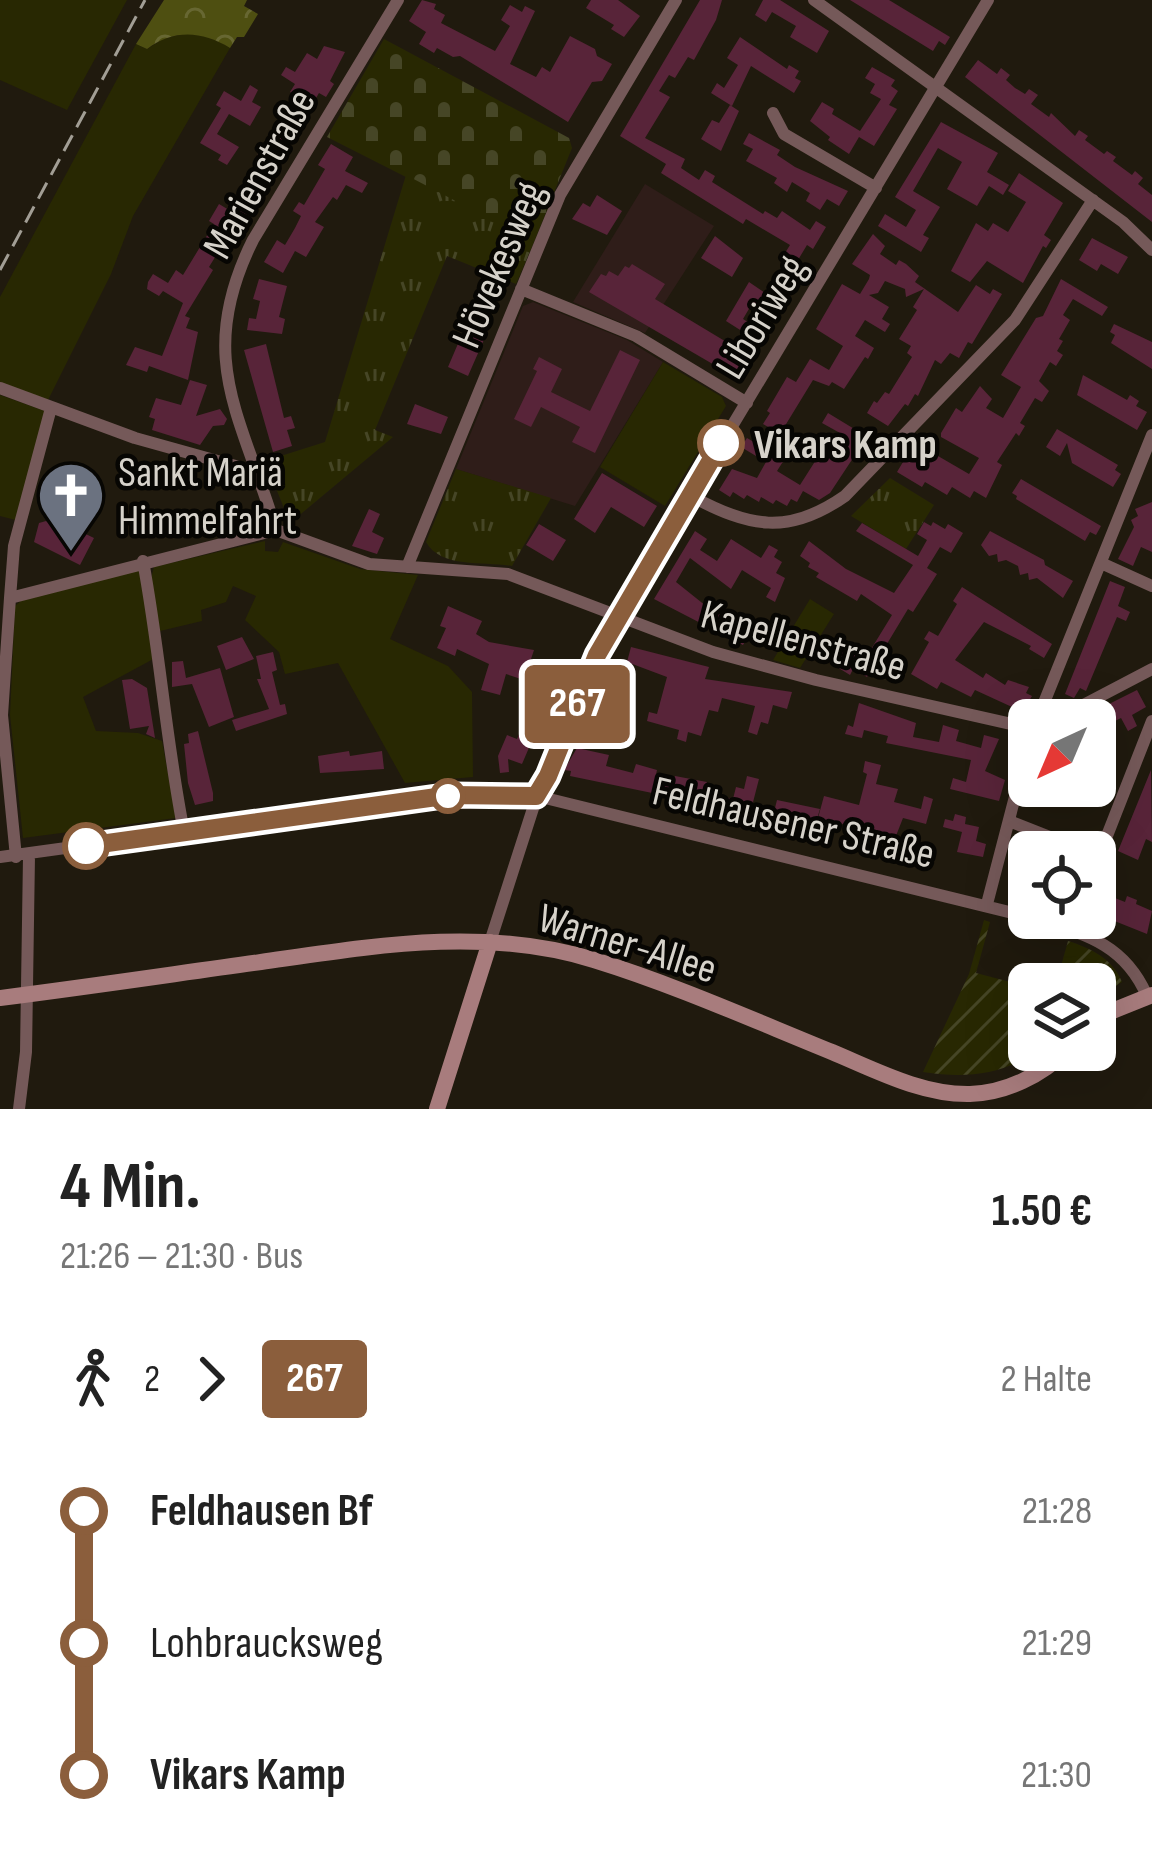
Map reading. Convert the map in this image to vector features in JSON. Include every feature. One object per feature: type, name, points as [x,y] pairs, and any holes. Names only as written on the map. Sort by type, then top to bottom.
[{"type":"street","name":"Marienstraße","points":[[276,530],[224,360],[224,322],[233,279],[398,0]]},
{"type":"street","name":"Hövekesweg","points":[[407,567],[560,195],[676,0]]},
{"type":"street","points":[[814,0],[1124,222],[1152,250]]},
{"type":"street","name":"Liboriweg","points":[[490,942],[536,796],[618,616],[988,0]]},
{"type":"street","points":[[773,113],[784,134],[876,188]]},
{"type":"street","points":[[691,496],[745,522],[774,523],[811,517],[845,496],[1015,320],[1094,200]]},
{"type":"street","points":[[521,289],[636,337],[747,403]]},
{"type":"street","points":[[0,388],[178,452],[256,472]]},
{"type":"street","points":[[19,1109],[27,995],[23,856],[2,715],[14,546],[51,408]]},
{"type":"street","points":[[1046,699],[1148,456],[1152,435]]},
{"type":"street","points":[[10,598],[276,530]]},
{"type":"street","name":"Kapellenstraße","points":[[276,530],[369,564],[508,574],[713,652],[1008,723]]},
{"type":"street","points":[[143,561],[168,711],[166,742],[184,832]]},
{"type":"street","points":[[1101,562],[1152,586]]},
{"type":"street","points":[[1095,699],[1152,669]]},
{"type":"street","points":[[1108,831],[1152,721]]},
{"type":"street","name":"Feldhausener Straße","points":[[0,857],[451,795],[536,796],[1008,910]]},
{"type":"street","points":[[987,904],[1013,807]]},
{"type":"street","points":[[1009,821],[1035,831]]},
{"type":"street","name":"Feldhausener Straße","points":[[1090,939],[1129,963],[1149,996]]},
{"type":"street","points":[[437,1109],[490,942]]},
{"type":"street","name":"Warner-Allee","points":[[0,998],[396,943],[490,942],[589,958],[626,970],[942,1092],[967,1094],[1012,1085],[1040,1071]]},
{"type":"street","points":[[1116,1010],[1149,996]]},
{"type":"shaded area","points":[[645,184],[714,226],[645,333],[573,302]]},
{"type":"shaded area","points":[[533,302],[627,340],[663,362],[575,506],[456,469],[523,306]]},
{"type":"green space","points":[[0,0],[127,0],[67,110],[0,80]]},
{"type":"green space","points":[[164,0],[247,0],[244,6],[258,14],[244,37],[237,37],[230,48],[188,35],[167,38],[147,49],[136,44]]},
{"type":"green space","points":[[187,33],[214,38],[230,48],[133,216],[111,274],[48,400],[0,383],[0,297],[136,44],[147,49]]},
{"type":"green space","points":[[384,39],[569,138],[572,148],[534,242],[327,137]]},
{"type":"green space","points":[[406,175],[534,242],[516,284],[447,256],[375,430],[393,437],[290,523],[265,461],[325,442]]},
{"type":"green space","points":[[663,362],[722,397],[726,406],[665,506],[600,467]]},
{"type":"green space","points":[[0,395],[45,411],[16,520],[0,516]]},
{"type":"green space","points":[[456,469],[551,498],[512,566],[453,560],[433,551],[426,542]]},
{"type":"green space","points":[[890,478],[934,505],[906,549],[851,516]]},
{"type":"green space","points":[[265,541],[265,551],[278,552],[283,542],[360,569],[418,575],[390,639],[448,666],[472,692],[473,777],[405,783],[338,663],[285,674],[279,652],[245,620],[256,596],[233,586],[226,602],[201,610],[202,621],[160,631],[151,579],[154,567]]},
{"type":"green space","points":[[142,568],[157,657],[83,697],[96,731],[138,733],[162,741],[176,818],[23,838],[10,715],[15,606],[22,600]]},
{"type":"green space","points":[[810,599],[834,614],[800,668],[773,660]]},
{"type":"green space","points":[[984,920],[990,922],[976,973],[1008,981],[1008,1066],[984,1073],[923,1072],[969,974]]},
{"type":"green space","points":[[1068,941],[1108,963],[1062,963]]},
{"type":"building","points":[[422,0],[436,4],[434,9],[445,15],[441,23],[495,51],[510,26],[501,20],[510,5],[522,12],[525,6],[535,11],[510,64],[536,77],[542,67],[550,72],[570,36],[612,64],[602,81],[592,82],[568,122],[460,56],[437,48],[434,53],[419,44],[426,32],[409,21]]},
{"type":"building","points":[[591,0],[618,0],[640,16],[624,37],[586,8]]},
{"type":"building","points":[[700,0],[722,0],[716,20],[694,60],[688,57],[675,78],[669,75],[659,91],[670,97],[645,138],[685,159],[681,168],[699,180],[705,170],[715,176],[712,182],[763,214],[777,218],[782,211],[810,230],[816,221],[826,227],[813,249],[807,245],[798,260],[785,253],[790,245],[746,219],[743,224],[661,173],[666,164],[620,136]]},
{"type":"building","points":[[763,0],[780,0],[829,31],[817,53],[790,37],[796,26],[772,12],[766,22],[755,15]]},
{"type":"building","points":[[850,0],[889,0],[950,37],[945,45],[939,41],[933,51]]},
{"type":"building","points":[[740,37],[787,69],[789,65],[799,71],[795,78],[801,81],[794,93],[751,66],[732,106],[711,93],[717,83],[724,88],[738,65],[727,58]]},
{"type":"building","points":[[324,46],[345,52],[330,81],[334,84],[326,97],[319,93],[234,235],[230,233],[209,267],[213,270],[185,316],[190,318],[186,328],[198,332],[188,380],[149,366],[147,372],[126,365],[135,347],[162,356],[183,303],[163,291],[159,296],[147,289],[148,282],[153,274],[168,283],[176,270],[183,275],[214,224],[209,221],[219,204],[229,210],[295,95],[290,92],[295,84],[281,75],[286,67],[295,72],[307,53],[317,59]]},
{"type":"building","points":[[978,60],[997,74],[1001,68],[1015,88],[1038,95],[1031,104],[1049,117],[1051,113],[1075,136],[1079,130],[1104,154],[1107,151],[1116,157],[1113,161],[1143,178],[1138,184],[1152,195],[1152,222],[965,77]]},
{"type":"building","points":[[872,67],[895,80],[891,86],[898,91],[889,105],[897,109],[874,146],[859,137],[849,154],[810,121],[822,102],[860,131],[881,99],[870,93],[875,84],[865,78]]},
{"type":"building","points":[[250,85],[258,90],[252,102],[261,107],[250,126],[229,114],[217,134],[239,147],[227,165],[218,160],[221,155],[200,143],[221,108],[216,105],[224,91],[241,101]]},
{"type":"building","points":[[730,105],[739,111],[721,151],[701,139],[712,120],[719,123]]},
{"type":"building","points":[[941,122],[998,153],[987,172],[1009,185],[1003,195],[989,186],[977,206],[947,189],[962,162],[938,148],[913,191],[940,207],[923,235],[929,238],[921,252],[878,226],[885,214],[906,227],[916,210],[895,197]]},
{"type":"building","points":[[749,133],[780,150],[777,155],[795,167],[848,191],[839,206],[827,199],[820,210],[806,201],[810,193],[792,182],[787,192],[774,183],[777,178],[746,161],[753,149],[743,144]]},
{"type":"building","points":[[331,144],[353,157],[345,171],[368,183],[362,193],[346,185],[337,200],[333,197],[315,222],[324,227],[306,257],[295,251],[283,273],[264,262],[277,240],[285,245],[295,228],[301,216],[293,211],[299,202],[304,205],[325,169],[318,165]]},
{"type":"building","points":[[1019,173],[1063,203],[1044,235],[1051,240],[1023,283],[987,261],[970,282],[951,271],[976,223],[988,231],[993,223],[1008,232],[1026,202],[1008,191]]},
{"type":"building","points":[[597,195],[622,211],[607,235],[572,219],[583,203],[590,207]]},
{"type":"building","points":[[873,234],[885,246],[880,254],[896,265],[899,260],[906,264],[919,276],[915,282],[958,312],[976,285],[990,294],[993,289],[1002,294],[972,344],[968,342],[959,358],[950,353],[941,364],[935,360],[918,396],[888,426],[867,413],[874,401],[889,394],[912,357],[907,353],[911,346],[899,339],[924,289],[906,297],[905,289],[885,281],[878,293],[869,295],[889,307],[882,319],[890,324],[885,332],[865,320],[855,336],[874,348],[868,359],[844,389],[813,380],[780,434],[763,424],[767,411],[787,377],[796,382],[810,359],[829,370],[843,346],[816,329],[842,284],[860,294],[869,279],[870,275],[852,264]]},
{"type":"building","points":[[715,236],[743,258],[732,277],[701,258]]},
{"type":"building","points":[[1092,238],[1128,257],[1118,274],[1101,264],[1097,271],[1079,260]]},
{"type":"building","points":[[632,264],[665,284],[655,299],[748,355],[735,377],[589,292],[601,274],[606,276],[609,271],[618,276]]},
{"type":"building","points":[[785,269],[796,275],[772,314],[753,302],[743,319],[764,332],[759,342],[726,321],[749,282],[765,293]]},
{"type":"building","points":[[259,279],[287,286],[279,317],[285,319],[282,334],[247,330],[249,318],[256,319],[260,301],[253,299]]},
{"type":"building","points":[[1061,279],[1108,307],[1102,316],[1073,299],[1063,315],[1070,320],[1059,339],[1063,341],[1057,351],[1063,355],[1056,366],[1050,362],[1039,381],[1049,391],[1042,402],[1035,398],[1020,423],[1025,426],[997,462],[1002,465],[986,498],[974,491],[970,498],[952,487],[947,495],[897,472],[912,447],[969,474],[979,458],[941,433],[956,408],[962,412],[980,386],[992,399],[986,408],[1003,418],[1021,387],[1001,375],[1036,318],[1043,316]]},
{"type":"building","points":[[481,290],[499,297],[479,332],[486,335],[468,376],[448,367]]},
{"type":"building","points":[[1114,324],[1152,342],[1152,369],[1111,343]]},
{"type":"building","points":[[266,344],[284,418],[291,416],[295,428],[287,430],[292,446],[273,452],[244,350]]},
{"type":"building","points":[[620,350],[640,360],[595,453],[572,442],[580,427],[541,407],[531,427],[514,419],[539,357],[562,369],[551,392],[590,411]]},
{"type":"building","points":[[1083,375],[1127,400],[1130,395],[1139,401],[1136,406],[1147,412],[1137,430],[1077,395]]},
{"type":"building","points":[[190,380],[207,385],[196,416],[220,409],[227,419],[224,425],[213,426],[200,445],[152,430],[155,419],[149,417],[156,398],[181,405]]},
{"type":"building","points":[[415,404],[448,417],[441,434],[407,424]]},
{"type":"building","points":[[828,413],[879,444],[872,453],[861,446],[830,493],[819,500],[803,491],[797,502],[791,499],[787,506],[761,497],[759,502],[747,495],[744,499],[733,492],[730,497],[719,490],[732,469],[757,478],[766,462],[741,447],[747,438],[784,460],[777,471],[800,485],[840,433],[822,423]]},
{"type":"building","points":[[1057,429],[1118,465],[1115,470],[1121,474],[1113,487],[1072,463],[1067,443],[1060,456],[1046,447]]},
{"type":"building","points":[[602,473],[657,506],[644,527],[611,507],[595,533],[574,519]]},
{"type":"building","points":[[1021,479],[1101,526],[1096,535],[1090,532],[1085,541],[1016,499],[1012,493]]},
{"type":"building","points":[[1152,502],[1152,552],[1141,547],[1133,566],[1118,559],[1134,527],[1131,520],[1138,516],[1135,509]]},
{"type":"building","points":[[369,509],[380,514],[372,532],[384,538],[377,554],[352,546]]},
{"type":"building","name":"Sankt Mariä Himmelfahrt","points":[[59,521],[94,538],[80,565],[34,542],[39,523],[56,527]]},
{"type":"building","points":[[924,522],[945,529],[948,524],[963,533],[951,553],[940,547],[927,568],[937,574],[913,612],[908,609],[867,677],[853,669],[850,675],[811,651],[817,642],[826,647],[831,639],[865,659],[892,615],[861,594],[857,601],[816,577],[819,573],[800,556],[809,541],[846,569],[894,593],[913,565],[856,531],[862,523],[918,556],[927,540],[917,534]]},
{"type":"building","points":[[539,524],[566,540],[553,561],[526,545]]},
{"type":"building","points":[[695,531],[707,539],[700,550],[717,561],[731,539],[761,558],[769,545],[778,550],[774,557],[782,562],[776,573],[785,578],[775,602],[766,597],[771,588],[742,570],[731,589],[690,558],[676,582],[711,610],[715,604],[768,631],[773,623],[786,636],[777,651],[749,634],[743,645],[654,599]]},
{"type":"building","points":[[990,531],[1073,581],[1063,598],[1037,578],[1029,580],[1028,573],[1020,575],[1018,566],[998,562],[997,554],[989,556],[981,545]]},
{"type":"building","points":[[1110,581],[1125,587],[1118,606],[1130,612],[1126,621],[1117,617],[1086,691],[1080,688],[1074,698],[1065,694]]},
{"type":"building","points":[[962,587],[1052,644],[1044,658],[1031,646],[984,622],[955,660],[983,678],[986,673],[1005,685],[1008,680],[1029,687],[1030,699],[1008,699],[1008,705],[975,690],[971,697],[941,682],[937,689],[911,674],[929,642],[924,639],[929,631],[938,636],[957,604],[953,601]]},
{"type":"building","points":[[448,606],[482,621],[476,634],[489,642],[534,650],[524,680],[506,674],[500,695],[481,690],[489,664],[457,649],[455,656],[437,648],[446,628],[440,626]]},
{"type":"building","points":[[242,637],[254,659],[226,670],[217,646]]},
{"type":"building","points":[[631,647],[709,667],[705,679],[792,692],[787,709],[773,705],[768,724],[761,722],[757,735],[748,732],[755,706],[722,698],[718,712],[709,710],[701,736],[688,732],[686,742],[677,739],[679,730],[647,721],[649,712],[657,714],[667,677],[627,662]]},
{"type":"building","points":[[273,652],[277,670],[272,672],[287,714],[236,731],[232,720],[269,709],[257,679],[261,679],[256,656]]},
{"type":"building","points":[[183,661],[186,678],[220,668],[234,717],[209,727],[192,684],[172,687],[172,662]]},
{"type":"building","points":[[611,677],[627,683],[616,709],[609,706],[598,726],[584,720],[599,684],[607,687]]},
{"type":"building","points":[[132,679],[147,688],[155,738],[146,734],[149,726],[130,729],[122,680]]},
{"type":"building","points":[[1137,690],[1146,707],[1132,715],[1137,726],[1128,731],[1121,718],[1116,720],[1116,700]]},
{"type":"building","points":[[548,703],[559,703],[549,735],[537,729],[522,764],[508,759],[509,772],[500,773],[498,756],[507,735],[517,739],[524,724],[530,727],[538,707],[548,711]]},
{"type":"building","points":[[859,703],[916,723],[913,737],[939,742],[943,725],[959,730],[956,741],[981,748],[984,735],[999,739],[985,771],[1005,780],[999,801],[950,789],[953,778],[966,782],[971,760],[886,743],[888,736],[864,730],[862,738],[845,734],[848,725],[853,727]]},
{"type":"building","points":[[198,731],[213,801],[195,805],[184,744],[189,743],[188,734]]},
{"type":"building","points":[[577,748],[609,755],[606,766],[633,773],[636,764],[657,770],[655,779],[673,784],[675,776],[707,782],[705,792],[733,799],[736,787],[744,789],[747,776],[759,779],[751,810],[758,812],[753,831],[732,825],[735,817],[697,807],[688,812],[683,803],[657,794],[570,776],[571,771],[564,770]]},
{"type":"building","points":[[349,751],[350,756],[382,751],[384,769],[320,773],[318,756]]},
{"type":"building","points":[[865,761],[881,765],[876,784],[898,789],[894,802],[921,809],[924,796],[933,799],[926,824],[903,818],[892,846],[865,835],[867,830],[818,818],[824,796],[859,805],[867,774],[863,772]]},
{"type":"building","points":[[1151,770],[1152,842],[1146,839],[1138,860],[1118,851]]},
{"type":"building","points":[[777,800],[820,809],[816,822],[809,820],[806,835],[777,828],[779,820],[773,816]]},
{"type":"building","points":[[955,814],[966,817],[965,824],[979,827],[976,841],[986,844],[983,857],[957,852],[962,832],[943,827],[945,819],[953,821]]},
{"type":"building","points":[[1127,896],[1152,911],[1147,934],[1116,922],[1116,898],[1125,902]]},
{"type":"railway","points":[[0,270],[145,0]]},
{"type":"bus line","name":"267","points":[[86,846],[451,795],[536,796],[597,655],[721,443]]},
{"type":"place","name":"Vikars Kamp","points":[[721,443]]},
{"type":"place","name":"Sankt Mariä Himmelfahrt","points":[[71,554]]}]
